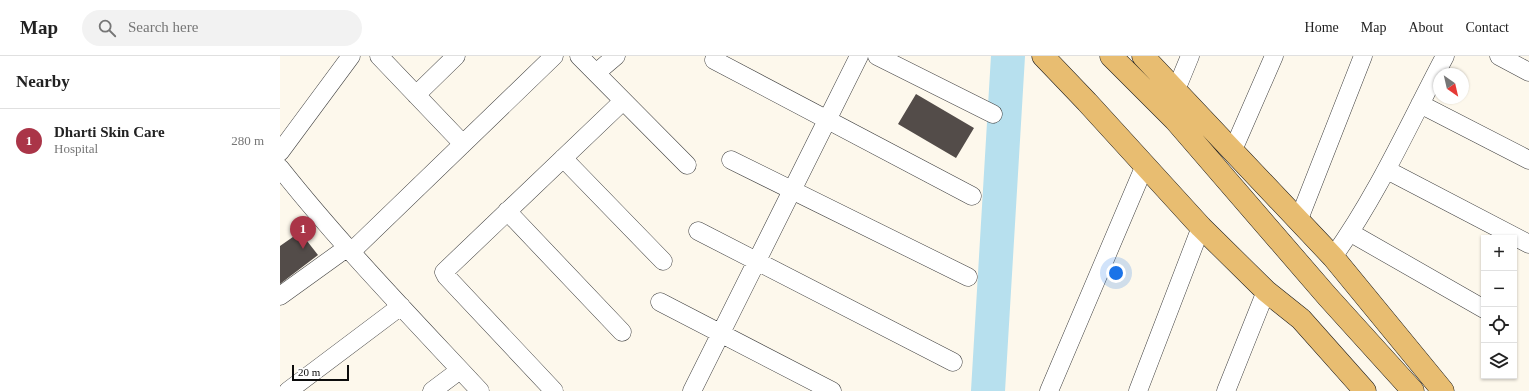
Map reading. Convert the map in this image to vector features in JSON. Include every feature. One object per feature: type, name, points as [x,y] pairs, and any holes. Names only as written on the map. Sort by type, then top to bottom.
[{"type":"main road","points":[[1043,56],[1201,227],[1266,291],[1301,319],[1365,391]]},
{"type":"main road","points":[[1111,56],[1175,120],[1327,296],[1413,391]]},
{"type":"main road","points":[[1143,56],[1299,219],[1349,276],[1443,391]]},
{"type":"main road","points":[[1301,319],[1349,276]]},
{"type":"street","points":[[280,152],[352,56]]},
{"type":"street","points":[[379,56],[462,144]]},
{"type":"street","points":[[416,95],[456,56]]},
{"type":"street","points":[[280,296],[349,249],[554,56]]},
{"type":"street","points":[[579,56],[687,165]]},
{"type":"street","points":[[596,73],[616,56]]},
{"type":"street","points":[[692,391],[859,56]]},
{"type":"street","points":[[877,56],[993,114]]},
{"type":"street","points":[[1176,90],[1190,56]]},
{"type":"street","points":[[1233,150],[1274,56]]},
{"type":"street","points":[[1299,219],[1363,56]]},
{"type":"street","points":[[1333,257],[1351,233],[1387,170],[1446,56]]},
{"type":"street","points":[[1499,56],[1529,72]]},
{"type":"street","points":[[714,60],[972,196]]},
{"type":"street","points":[[554,391],[444,274],[445,270],[623,101]]},
{"type":"street","points":[[1420,104],[1529,160]]},
{"type":"street","points":[[563,158],[663,261]]},
{"type":"street","points":[[731,160],[791,191],[968,277]]},
{"type":"street","points":[[1049,391],[1145,165]]},
{"type":"street","points":[[280,168],[311,207],[480,391]]},
{"type":"street","points":[[1387,170],[1529,244]]},
{"type":"street","points":[[507,211],[622,332]]},
{"type":"street","points":[[1138,391],[1201,227]]},
{"type":"street","points":[[698,231],[953,362]]},
{"type":"street","points":[[1351,233],[1482,307]]},
{"type":"street","points":[[1226,391],[1266,291]]},
{"type":"street","points":[[660,302],[832,391]]},
{"type":"street","points":[[288,391],[401,306]]},
{"type":"street","points":[[432,391],[460,370]]},
{"type":"building","points":[[916,94],[974,128],[956,158],[898,124]]},
{"type":"building","points":[[300,232],[318,255],[280,284],[280,246]]},
{"type":"waterway","points":[[988,391],[1008,56]]},
{"type":"place","name":"Dharti Skin Care","points":[[303,249]]}]
